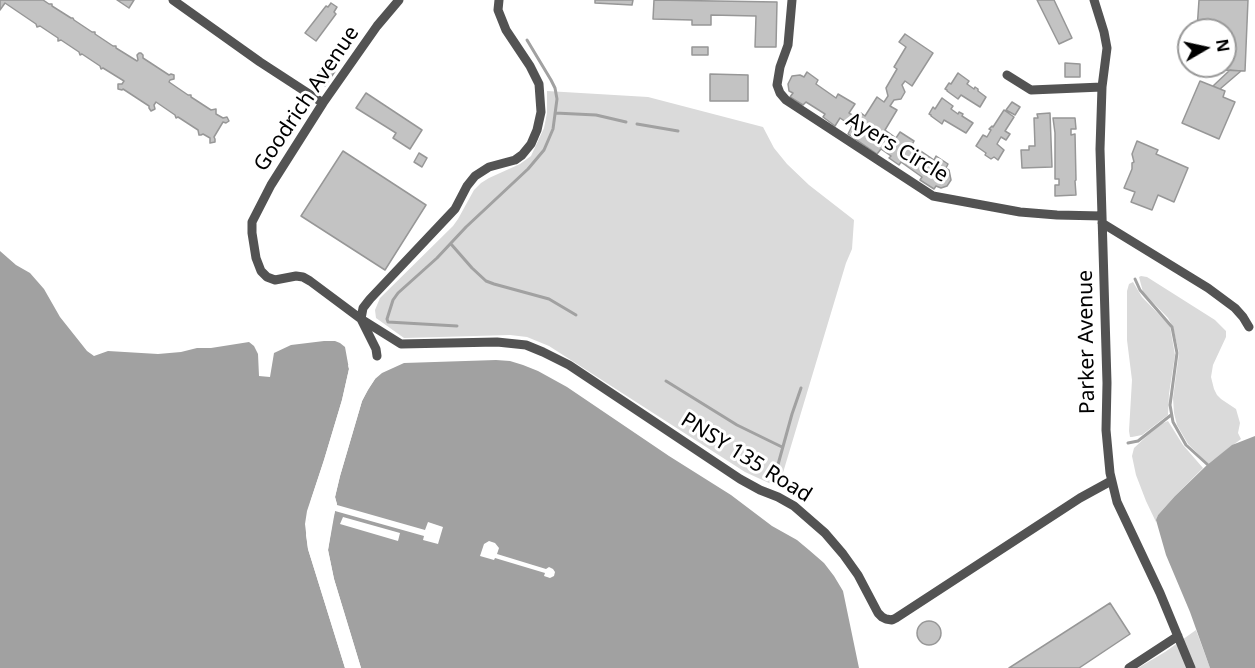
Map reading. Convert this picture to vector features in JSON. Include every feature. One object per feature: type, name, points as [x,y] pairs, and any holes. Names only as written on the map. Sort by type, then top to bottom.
[{"type":"street","points":[[173,0],[260,62],[323,103]]},
{"type":"street","name":"Goodrich Avenue","points":[[362,319],[303,277],[274,280],[264,274],[256,258],[252,222],[271,185],[323,103],[399,0]]},
{"type":"street","points":[[377,356],[362,319],[363,308],[455,209],[475,176],[489,167],[515,160],[522,155],[531,144],[537,130],[541,111],[539,84],[534,72],[506,30],[498,9],[499,0]]},
{"type":"street","name":"Ayers Circle","points":[[792,0],[788,45],[780,67],[777,85],[786,100],[933,196],[1020,212],[1102,220]]},
{"type":"street","name":"Parker Avenue","points":[[1094,0],[1107,41],[1102,87],[1101,149],[1107,383],[1106,430],[1111,481],[1117,502],[1160,593],[1191,668]]},
{"type":"street","points":[[1007,75],[1031,90],[1102,87]]},
{"type":"street","points":[[1102,220],[1208,288],[1235,308],[1249,327]]},
{"type":"street","name":"PNSY 135 Road","points":[[362,319],[401,344],[487,342],[526,345],[568,365],[740,479],[794,506],[825,533],[843,554],[858,575],[878,613],[886,619],[897,618],[1080,498],[1111,481]]},
{"type":"street","points":[[1129,668],[1178,636]]},
{"type":"shaded area","points":[[547,91],[648,97],[763,127],[774,148],[787,164],[809,185],[854,220],[852,249],[779,486],[745,472],[549,346],[527,337],[510,335],[404,338],[376,318],[375,310],[380,298],[453,226],[474,190],[489,178],[520,164],[531,156],[544,128]]},
{"type":"shaded area","points":[[0,251],[16,265],[30,273],[44,289],[60,317],[87,351],[94,356],[108,351],[158,354],[181,352],[249,342],[258,354],[259,376],[270,377],[274,353],[291,345],[335,341],[345,347],[349,369],[342,400],[311,500],[306,535],[308,549],[345,668],[0,668]]},
{"type":"shaded area","points":[[1139,277],[1147,277],[1215,320],[1226,331],[1226,337],[1213,365],[1211,377],[1217,395],[1236,409],[1240,423],[1238,433],[1241,439],[1208,464],[1188,444],[1177,425],[1173,398],[1179,353],[1173,327],[1168,318],[1143,292]]},
{"type":"shaded area","points":[[1133,282],[1142,297],[1170,326],[1175,355],[1168,415],[1142,435],[1130,437],[1132,380],[1127,340],[1127,291],[1129,284]]},
{"type":"shaded area","points":[[496,360],[523,365],[567,387],[731,495],[809,550],[824,563],[843,591],[859,668],[361,668],[334,579],[328,550],[337,504],[335,497],[362,401],[375,379],[382,373],[404,363]]},
{"type":"shaded area","points":[[1168,421],[1183,445],[1203,468],[1158,515],[1156,522],[1136,475],[1132,456],[1134,448],[1161,424]]},
{"type":"shaded area","points":[[1255,436],[1255,668],[1210,668],[1166,555],[1156,520],[1175,496],[1207,465],[1232,445]]},
{"type":"shaded area","points":[[1196,630],[1210,668],[1138,668],[1165,652]]},
{"type":"pier","points":[[348,365],[352,369],[348,387],[308,524],[311,548],[348,667],[345,668],[308,549],[305,524],[307,511],[342,400]]},
{"type":"pier","points":[[373,378],[375,379],[362,401],[340,476],[335,497],[337,505],[425,530],[428,522],[443,527],[438,544],[423,540],[424,536],[335,511],[328,550],[334,579],[361,668],[358,668],[331,580],[325,543],[334,504],[332,496],[337,475],[360,400],[365,388]]},
{"type":"pier","points":[[343,517],[400,533],[398,541],[340,524]]},
{"type":"pier","points":[[489,541],[495,543],[499,548],[497,554],[546,569],[549,567],[555,572],[554,576],[550,578],[544,576],[545,573],[495,558],[494,560],[480,556],[484,544]]},
{"type":"building","points":[[0,0],[43,0],[52,4],[137,61],[137,55],[141,53],[143,58],[169,75],[174,75],[174,79],[169,82],[211,110],[216,109],[216,114],[223,118],[227,117],[229,121],[223,122],[214,137],[215,142],[210,143],[210,138],[203,134],[199,135],[198,130],[178,117],[176,118],[156,102],[155,109],[151,111],[149,106],[123,89],[118,89],[118,84],[124,81],[103,68],[101,69],[100,66],[82,54],[80,55],[61,40],[58,41],[58,38],[40,26],[37,27],[5,3],[0,10]]},
{"type":"building","points":[[117,0],[134,0],[129,8]]},
{"type":"building","points":[[595,0],[633,0],[632,5],[595,3]]},
{"type":"building","points":[[654,0],[777,2],[776,47],[755,47],[756,16],[711,15],[711,25],[692,25],[692,20],[653,19]]},
{"type":"building","points":[[1037,0],[1054,0],[1072,38],[1059,44]]},
{"type":"building","points":[[1199,0],[1248,0],[1245,71],[1237,71],[1237,18],[1198,18]]},
{"type":"building","points":[[331,3],[337,7],[334,12],[336,14],[316,41],[305,33],[326,6],[328,7]]},
{"type":"building","points":[[905,34],[933,53],[912,86],[905,81],[902,85],[905,92],[901,99],[894,100],[890,106],[897,110],[885,130],[896,138],[900,132],[914,141],[912,145],[934,160],[936,156],[948,164],[946,168],[949,170],[951,180],[947,186],[941,188],[936,186],[934,189],[920,180],[922,177],[901,162],[899,165],[889,158],[891,156],[881,149],[877,154],[848,134],[852,126],[840,118],[835,126],[823,117],[825,114],[806,102],[803,105],[790,97],[793,93],[789,91],[788,84],[792,76],[804,77],[807,72],[818,80],[816,84],[836,98],[838,94],[855,104],[849,113],[857,118],[861,113],[865,116],[877,97],[884,102],[888,96],[886,88],[897,69],[894,67],[906,47],[899,42]]},
{"type":"building","points":[[692,47],[708,47],[708,55],[692,55]]},
{"type":"building","points":[[327,60],[338,67],[325,86],[315,78]]},
{"type":"building","points":[[1065,63],[1080,64],[1080,77],[1065,77]]},
{"type":"building","points":[[958,73],[969,81],[967,84],[978,89],[986,97],[980,107],[961,95],[958,99],[945,89]]},
{"type":"building","points":[[710,74],[748,75],[748,101],[710,101]]},
{"type":"building","points":[[1222,78],[1233,78],[1220,89],[1213,86]]},
{"type":"building","points":[[1200,81],[1225,91],[1223,97],[1235,102],[1219,139],[1182,123]]},
{"type":"building","points":[[366,93],[422,130],[410,149],[393,138],[396,133],[356,108]]},
{"type":"building","points":[[942,98],[953,106],[951,109],[958,114],[959,112],[963,114],[962,116],[973,123],[966,133],[944,120],[942,124],[929,114]]},
{"type":"building","points":[[1012,102],[1020,107],[1015,115],[1006,110]]},
{"type":"building","points":[[1004,110],[1014,117],[1005,131],[1010,134],[1006,140],[1001,137],[997,144],[1004,150],[998,160],[994,157],[991,159],[976,146],[983,135],[987,137],[991,130],[989,129],[993,127]]},
{"type":"building","points":[[1050,113],[1052,167],[1022,168],[1021,150],[1029,150],[1029,146],[1035,146],[1034,118],[1038,118],[1037,114]]},
{"type":"building","points":[[1053,118],[1075,118],[1076,129],[1071,129],[1071,135],[1075,134],[1076,195],[1055,196],[1055,185],[1059,185],[1059,179],[1055,179]]},
{"type":"building","points":[[1137,141],[1158,150],[1156,154],[1188,168],[1174,202],[1158,195],[1152,210],[1131,202],[1135,192],[1124,188],[1134,162],[1132,154]]},
{"type":"building","points":[[343,151],[426,205],[385,270],[301,216]]},
{"type":"building","points":[[419,153],[427,158],[422,167],[414,162]]},
{"type":"building","points":[[1110,603],[1130,634],[1079,668],[1009,668]]},
{"type":"building","points":[[929,621],[934,622],[940,628],[940,638],[934,644],[929,645],[924,644],[918,638],[917,633],[918,628],[924,622]]},
{"type":"waterway","points":[[457,326],[388,322],[387,319],[393,300],[398,293],[528,169],[544,150],[553,129],[557,99],[551,80],[527,40]]},
{"type":"waterway","points":[[555,113],[596,115],[626,122]]},
{"type":"waterway","points":[[637,124],[678,131]]},
{"type":"waterway","points":[[451,244],[486,281],[549,299],[576,315]]},
{"type":"waterway","points":[[1135,279],[1140,290],[1172,327],[1177,353],[1170,405],[1173,422],[1186,445],[1208,465]]},
{"type":"waterway","points":[[666,381],[737,425],[782,447]]},
{"type":"waterway","points":[[774,479],[801,388]]},
{"type":"waterway","points":[[1128,443],[1138,441],[1171,415]]}]
